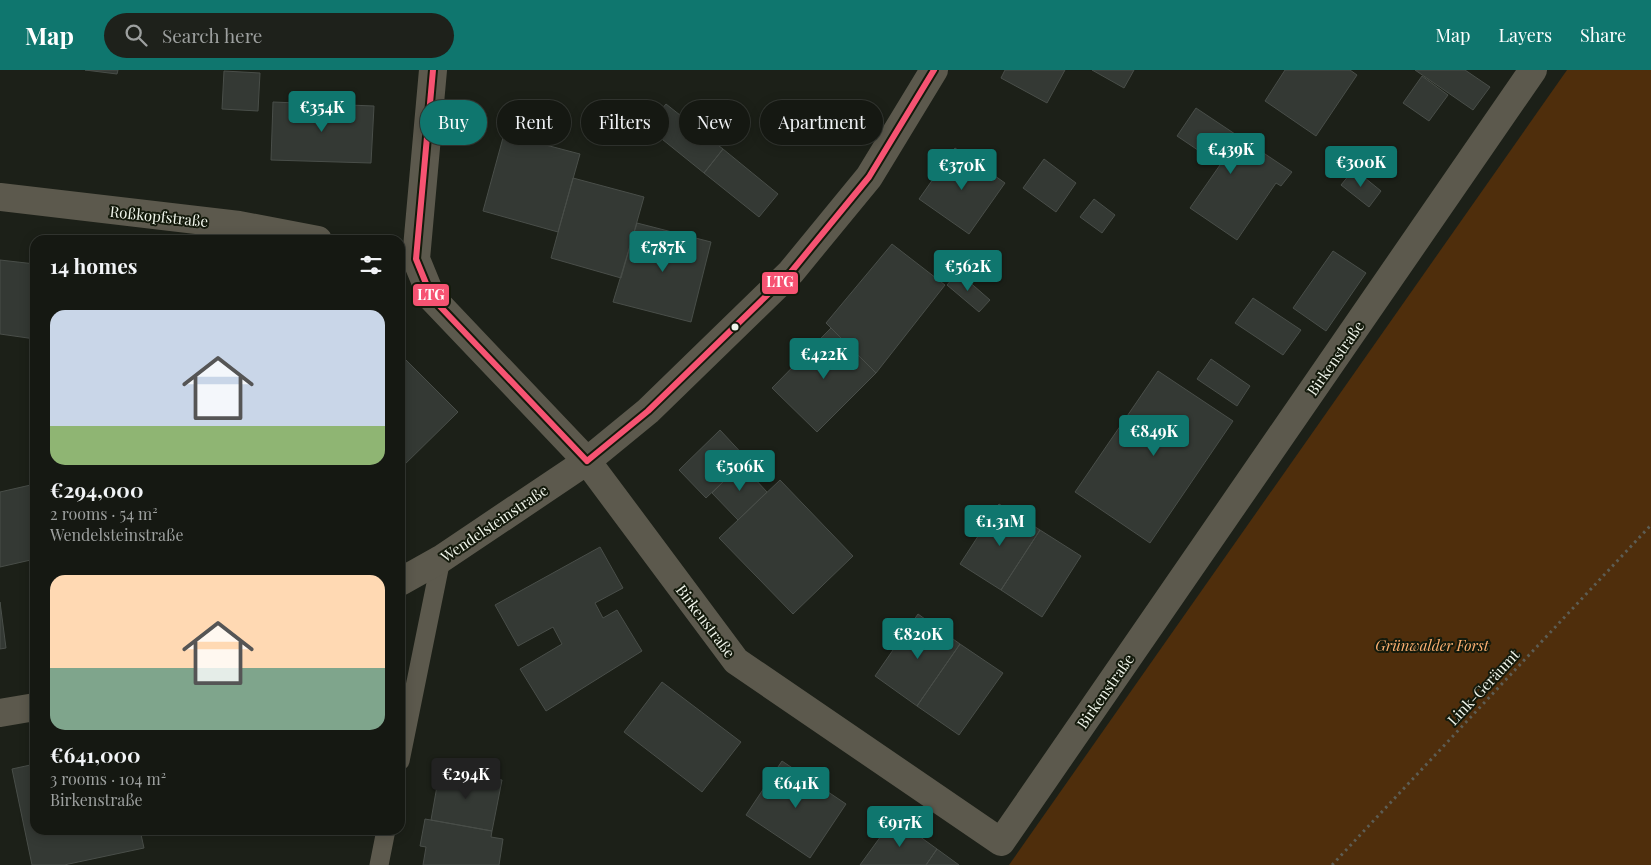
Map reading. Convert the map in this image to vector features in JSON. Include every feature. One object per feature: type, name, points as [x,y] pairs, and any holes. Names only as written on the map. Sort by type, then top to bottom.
[{"type":"street","points":[[433,70],[408,257],[432,298],[586,461]]},
{"type":"street","name":"Wendelsteinstraße","points":[[405,579],[440,559],[586,461],[648,411],[791,272],[869,177],[934,70]]},
{"type":"street","name":"Birkenstraße","points":[[586,461],[736,661],[1001,842],[1533,70]]},
{"type":"street","name":"Roßkopfstraße","points":[[0,197],[239,225],[292,235]]},
{"type":"street","points":[[0,713],[30,708]]},
{"type":"lane","points":[[405,736],[440,559]]},
{"type":"lane","points":[[379,865],[385,835]]},
{"type":"path","name":"Link-Geräumt","points":[[1332,865],[1651,525]]},
{"type":"green space","name":"Grünwalder Forst","points":[[1567,70],[1651,70],[1651,865],[1009,865]]},
{"type":"building","points":[[85,70],[118,70],[117,74]]},
{"type":"building","points":[[1005,70],[1065,70],[1047,103],[1001,78]]},
{"type":"building","points":[[1092,70],[1134,70],[1124,88]]},
{"type":"building","points":[[1285,70],[1350,70],[1357,75],[1316,136],[1265,101]]},
{"type":"building","points":[[1415,70],[1465,70],[1490,87],[1473,110]]},
{"type":"building","points":[[224,71],[260,73],[258,111],[222,109]]},
{"type":"building","points":[[1422,76],[1448,95],[1429,121],[1403,103]]},
{"type":"building","points":[[273,102],[374,106],[371,163],[271,160]]},
{"type":"building","points":[[669,106],[679,114],[679,145],[718,145],[723,149],[704,173],[669,145]]},
{"type":"building","points":[[1196,108],[1292,172],[1281,186],[1276,183],[1237,240],[1190,208],[1220,165],[1177,136]]},
{"type":"building","points":[[501,145],[546,145],[580,154],[558,232],[483,211]]},
{"type":"building","points":[[955,148],[1005,183],[969,234],[919,199]]},
{"type":"building","points":[[723,149],[778,194],[759,217],[704,173]]},
{"type":"building","points":[[1044,159],[1076,183],[1056,212],[1023,188]]},
{"type":"building","points":[[1354,169],[1381,191],[1369,207],[1341,185]]},
{"type":"building","points":[[573,178],[644,197],[621,278],[551,258]]},
{"type":"building","points":[[1094,199],[1115,215],[1102,233],[1080,217]]},
{"type":"building","points":[[637,223],[711,242],[691,322],[613,302]]},
{"type":"building","points":[[892,244],[945,285],[876,373],[826,323]]},
{"type":"building","points":[[1333,251],[1366,273],[1326,331],[1293,308]]},
{"type":"building","points":[[0,260],[30,263],[30,338],[0,334]]},
{"type":"building","points":[[958,272],[990,300],[979,312],[947,285]]},
{"type":"building","points":[[1253,298],[1301,330],[1283,355],[1235,323]]},
{"type":"building","points":[[831,328],[876,373],[817,432],[772,388]]},
{"type":"building","points":[[405,359],[458,412],[405,464]]},
{"type":"building","points":[[1211,359],[1250,386],[1237,406],[1197,379]]},
{"type":"building","points":[[1158,371],[1233,421],[1150,543],[1075,492]]},
{"type":"building","points":[[720,430],[747,459],[706,498],[679,470]]},
{"type":"building","points":[[741,464],[767,492],[738,520],[712,493]]},
{"type":"building","points":[[780,480],[853,556],[793,614],[719,538]]},
{"type":"building","points":[[30,485],[30,560],[0,567],[0,492]]},
{"type":"building","points":[[999,504],[1040,530],[1001,590],[960,564]]},
{"type":"building","points":[[1040,530],[1081,556],[1042,617],[1001,590]]},
{"type":"building","points":[[600,547],[623,588],[595,603],[603,618],[617,610],[642,651],[546,711],[520,669],[562,644],[553,627],[518,646],[495,605]]},
{"type":"building","points":[[0,602],[6,648],[0,649]]},
{"type":"building","points":[[918,614],[960,644],[917,706],[875,676]]},
{"type":"building","points":[[960,644],[1003,673],[959,735],[917,706]]},
{"type":"building","points":[[662,682],[741,742],[702,792],[624,732]]},
{"type":"building","points":[[782,761],[846,804],[810,858],[746,815]]},
{"type":"building","points":[[30,765],[30,835],[141,835],[144,848],[64,865],[32,865],[12,769]]},
{"type":"building","points":[[440,769],[502,780],[492,831],[431,820]]},
{"type":"building","points":[[894,818],[937,849],[926,865],[860,865]]},
{"type":"building","points":[[425,819],[492,831],[491,837],[503,839],[499,865],[423,865],[426,847],[420,846]]},
{"type":"building","points":[[937,849],[959,865],[926,865]]},
{"type":"transit line","name":"LTG","points":[[433,70],[416,259],[432,298],[587,461]]},
{"type":"transit line","name":"LTG","points":[[587,461],[648,411],[791,272],[869,177],[934,70]]}]
